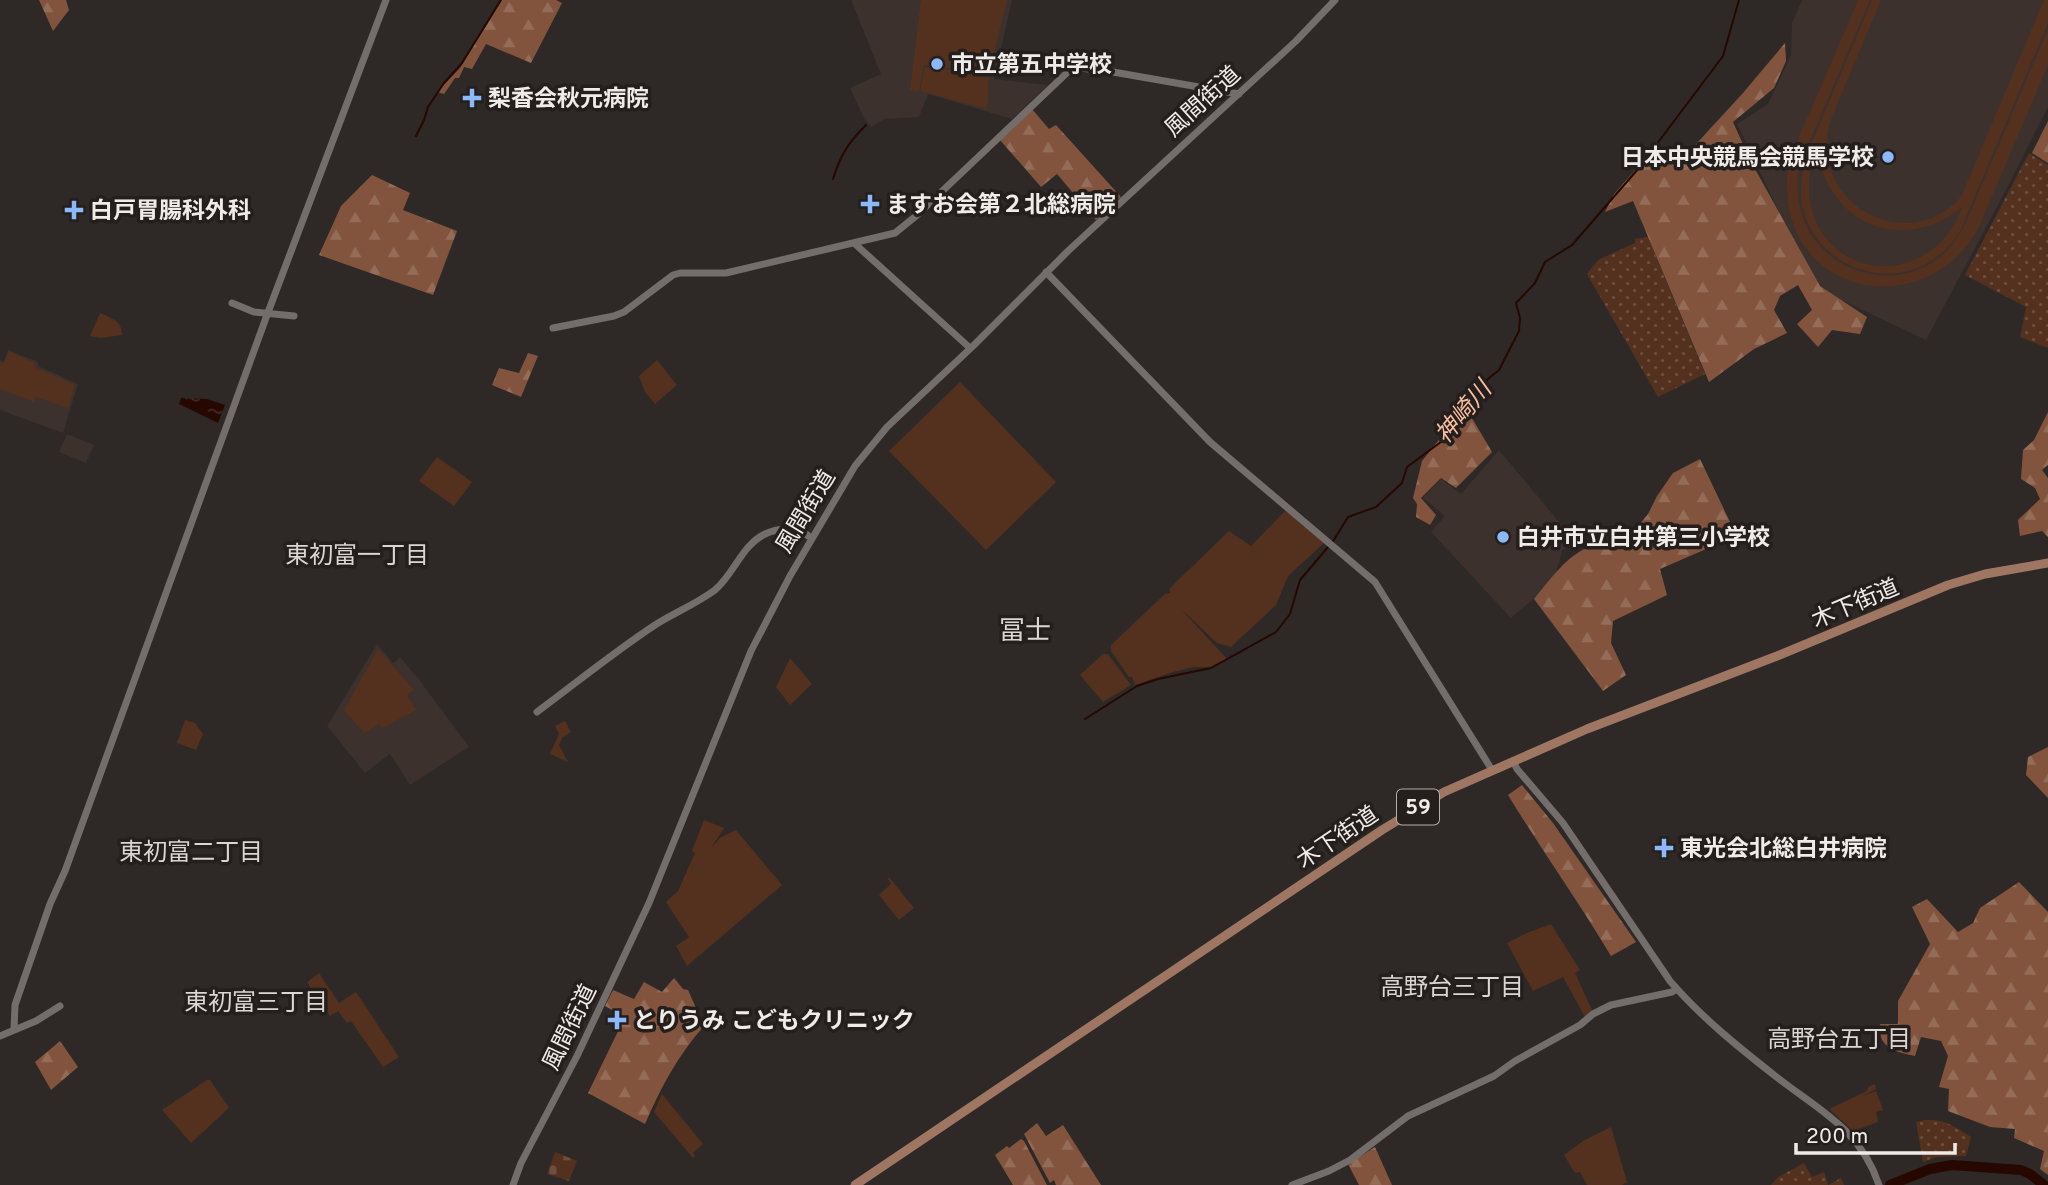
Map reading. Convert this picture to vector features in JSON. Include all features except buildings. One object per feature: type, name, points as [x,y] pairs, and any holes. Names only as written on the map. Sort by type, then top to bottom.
[{"type":"main road","name":"木下街道","points":[[855,1185],[1426,801],[1572,735],[1787,652],[1948,585],[1985,574],[2048,563]]},
{"type":"street","points":[[14,1029],[15,1005],[50,904],[65,871],[267,314],[386,0]]},
{"type":"street","name":"風間街道","points":[[513,1185],[521,1163],[577,1056],[635,932],[751,651],[811,538],[867,449],[1046,272],[1240,94],[1315,23],[1335,0]]},
{"type":"street","points":[[553,328],[624,312],[673,275],[680,273],[726,273],[900,230],[1072,68],[1112,72],[1240,94]]},
{"type":"street","points":[[854,243],[971,348]]},
{"type":"street","points":[[1046,272],[1210,442],[1375,582],[1492,770]]},
{"type":"street","points":[[232,303],[254,312],[294,316]]},
{"type":"street","points":[[537,712],[655,625],[716,589],[727,579],[747,548],[759,537],[769,532],[788,530],[799,531],[811,538]]},
{"type":"street","points":[[1513,761],[1563,823],[1676,989],[1746,1053],[1852,1136],[1866,1155],[1878,1184]]},
{"type":"street","points":[[1292,1185],[1350,1160],[1408,1116],[1494,1076],[1515,1061],[1580,1025],[1593,1014],[1611,1005],[1676,989]]},
{"type":"street","points":[[0,1036],[36,1021],[60,1006]]},
{"type":"shaded area","name":"市立第五中学校","points":[[851,0],[1012,0],[994,79],[1048,85],[1012,119],[928,94],[919,117],[884,119],[871,127],[850,88],[881,74]]},
{"type":"shaded area","name":"日本中央競馬会競馬学校","points":[[1802,0],[2048,0],[2048,107],[1926,340],[1820,290],[1809,275],[1737,124],[1768,104],[1791,55],[1792,23]]},
{"type":"shaded area","points":[[8,350],[38,362],[38,366],[78,384],[63,433],[0,410],[0,360],[4,361]]},
{"type":"shaded area","points":[[67,434],[94,445],[86,463],[59,452]]},
{"type":"shaded area","name":"白井市立白井第三小学校","points":[[1499,450],[1575,541],[1562,551],[1556,573],[1559,577],[1511,618],[1431,532],[1445,516],[1423,498],[1441,479],[1461,494]]},
{"type":"shaded area","points":[[377,644],[393,663],[400,657],[469,747],[410,785],[390,754],[365,773],[327,726]]},
{"type":"green space","points":[[39,0],[66,0],[69,10],[53,31]]},
{"type":"green space","points":[[501,0],[556,0],[562,3],[531,63],[486,44],[472,69],[464,67],[459,78],[455,78],[444,94],[437,92],[460,68]]},
{"type":"green space","points":[[921,0],[1007,0],[989,73],[924,65],[919,91],[910,90]]},
{"type":"green space","points":[[1858,0],[1870,0],[1800,164],[1799,202],[1810,233],[1831,256],[1858,271],[1888,276],[1919,269],[1946,251],[1967,220],[2048,29],[2048,65],[1978,229],[1955,258],[1927,277],[1897,286],[1866,285],[1837,275],[1812,256],[1795,229],[1787,193],[1789,168],[1796,144]]},
{"type":"green space","points":[[1872,0],[1881,0],[1831,119],[1827,148],[1832,174],[1846,195],[1865,212],[1888,221],[1913,223],[1938,215],[1961,197],[2044,0],[2048,0],[2048,23],[1959,234],[1930,262],[1900,273],[1881,273],[1863,270],[1830,253],[1808,223],[1802,205],[1802,176],[1810,147]],"holes":[[[1818,149],[1824,177],[1837,199],[1852,213],[1869,223],[1887,229],[1925,227],[1962,207],[1948,233],[1929,252],[1907,263],[1882,266],[1858,262],[1837,249],[1820,230],[1810,202],[1810,175]]]},
{"type":"green space","points":[[1785,43],[1786,61],[1774,88],[1733,122],[1750,160],[1820,286],[1867,317],[1860,334],[1832,330],[1818,347],[1797,324],[1812,310],[1798,285],[1780,296],[1774,310],[1787,333],[1754,349],[1709,382],[1633,201],[1605,212],[1614,194],[1637,168],[1686,155]]},
{"type":"green space","points":[[925,67],[989,75],[987,109],[920,91]]},
{"type":"green space","points":[[1032,109],[1049,129],[1056,125],[1121,197],[1096,220],[1057,174],[1041,187],[1000,140]]},
{"type":"green space","points":[[2048,121],[2048,163],[2032,153]]},
{"type":"green space","points":[[2029,153],[2048,165],[2048,348],[2020,337],[2026,307],[1965,275]]},
{"type":"green space","points":[[372,175],[410,193],[403,210],[457,231],[433,295],[319,255],[341,206]]},
{"type":"green space","points":[[1652,236],[1653,249],[1705,374],[1658,397],[1587,274],[1598,260],[1635,243],[1635,239]]},
{"type":"green space","points":[[100,313],[118,323],[122,335],[101,338],[90,336]]},
{"type":"green space","points":[[9,351],[35,363],[34,367],[75,385],[68,408],[36,397],[34,402],[0,389],[0,362],[4,363]]},
{"type":"green space","points":[[528,353],[538,356],[521,397],[492,385],[499,368],[519,373]]},
{"type":"green space","points":[[657,360],[677,385],[655,404],[645,392],[639,376]]},
{"type":"green space","points":[[960,382],[1056,482],[986,550],[889,451]]},
{"type":"green space","points":[[2048,412],[2048,465],[2042,470],[2048,478],[2048,537],[2042,531],[2020,536],[2018,520],[2040,499],[2035,488],[2021,479],[2023,450],[2034,440]]},
{"type":"green space","points":[[1469,413],[1492,452],[1456,488],[1441,478],[1421,498],[1436,515],[1430,525],[1416,517],[1417,504],[1413,498],[1422,461],[1455,420]]},
{"type":"green space","points":[[437,457],[472,482],[454,506],[419,481]]},
{"type":"green space","points":[[1700,459],[1731,524],[1733,535],[1660,569],[1667,595],[1613,621],[1611,643],[1626,675],[1603,691],[1534,599],[1560,568],[1583,550],[1620,541],[1630,548],[1638,545],[1634,531],[1648,514],[1673,473]]},
{"type":"green space","points":[[1286,510],[1324,543],[1288,576],[1276,605],[1231,647],[1217,643],[1180,608],[1227,659],[1210,667],[1194,667],[1173,672],[1135,685],[1132,677],[1129,677],[1111,651],[1111,645],[1165,594],[1170,593],[1170,588],[1229,531],[1251,546]]},
{"type":"green space","points":[[378,649],[414,690],[407,695],[416,710],[382,728],[379,724],[364,733],[344,710]]},
{"type":"green space","points":[[1103,654],[1108,654],[1131,685],[1103,702],[1080,675]]},
{"type":"green space","points":[[790,658],[812,684],[790,705],[776,687]]},
{"type":"green space","points":[[185,720],[195,723],[203,734],[196,750],[177,743]]},
{"type":"green space","points":[[565,721],[571,732],[562,738],[559,745],[568,762],[550,754],[559,734],[555,726]]},
{"type":"green space","points":[[2048,747],[2048,798],[2026,775],[2028,757]]},
{"type":"green space","points":[[1522,785],[1553,823],[1636,942],[1611,956],[1508,795]]},
{"type":"green space","points":[[704,820],[724,828],[711,848],[720,838],[736,830],[782,885],[687,966],[676,946],[689,937],[666,902],[678,891],[695,853],[692,851]]},
{"type":"green space","points":[[889,877],[914,908],[899,920],[879,895],[891,884]]},
{"type":"green space","points":[[2019,882],[2048,912],[2048,1175],[2040,1169],[2044,1151],[2014,1138],[2015,1129],[1990,1127],[1948,1111],[1949,1089],[1939,1087],[1948,1056],[1941,1041],[1921,1037],[1915,1056],[1889,1048],[1880,1032],[1880,1024],[1898,1024],[1898,1001],[1930,944],[1912,907],[1927,899],[1958,932],[1973,923],[1980,908]]},
{"type":"green space","points":[[1551,924],[1580,970],[1575,973],[1592,1010],[1585,1017],[1563,977],[1533,991],[1507,943]]},
{"type":"green space","points":[[319,973],[339,1003],[356,992],[399,1057],[383,1067],[351,1021],[347,1023],[338,1011],[330,1016],[307,982]]},
{"type":"green space","points":[[674,978],[683,989],[688,990],[704,1026],[670,1073],[645,1124],[588,1093],[625,1017],[605,1006],[613,990],[634,999],[644,982],[662,992]]},
{"type":"green space","points":[[60,1041],[78,1067],[51,1090],[35,1062]]},
{"type":"green space","points":[[210,1080],[229,1108],[191,1143],[162,1110]]},
{"type":"green space","points":[[1875,1084],[1876,1089],[1861,1097],[1876,1091],[1883,1110],[1876,1112],[1878,1122],[1853,1131],[1829,1109],[1867,1091],[1868,1087]]},
{"type":"green space","points":[[662,1094],[703,1144],[693,1153],[693,1158],[654,1112]]},
{"type":"green space","points":[[1925,1120],[1950,1124],[1971,1137],[1966,1156],[1937,1157],[1923,1162],[1916,1122]]},
{"type":"green space","points":[[1037,1123],[1046,1136],[1063,1125],[1101,1185],[1056,1185],[1054,1180],[1050,1183],[1024,1134]]},
{"type":"green space","points":[[1611,1127],[1627,1182],[1622,1185],[1587,1185],[1580,1172],[1575,1173],[1564,1155],[1583,1141]]},
{"type":"green space","points":[[1021,1139],[1047,1185],[1013,1185],[995,1155]]},
{"type":"green space","points":[[1375,1147],[1392,1185],[1359,1185],[1348,1164]]},
{"type":"green space","points":[[555,1152],[577,1161],[569,1181],[547,1174]]},
{"type":"green space","points":[[1804,1163],[1812,1177],[1824,1172],[1828,1185],[1771,1185],[1778,1177]]},
{"type":"green space","points":[[1841,1178],[1844,1185],[1828,1185]]},
{"type":"water","points":[[181,398],[207,399],[225,405],[218,423],[179,404]]},
{"type":"waterway","points":[[416,136],[428,107],[462,63],[501,0]]},
{"type":"waterway","name":"神崎川","points":[[1332,543],[1348,517],[1376,507],[1402,483],[1407,467],[1445,439],[1471,398],[1499,370],[1519,331],[1520,318],[1516,303],[1535,283],[1545,262],[1572,245],[1638,169],[1723,56],[1739,0]]},
{"type":"waterway","points":[[833,179],[846,149],[866,125]]},
{"type":"waterway","name":"神崎川","points":[[1085,719],[1137,686],[1211,668],[1276,632],[1290,614],[1300,580],[1328,547]]},
{"type":"waterway","points":[[1890,1185],[1930,1169],[1952,1165],[2021,1170],[2044,1185]]},
{"type":"place","name":"市立第五中学校","points":[[937,64]]},
{"type":"place","name":"梨香会秋元病院","points":[[472,98]]},
{"type":"place","name":"日本中央競馬会競馬学校","points":[[1888,157]]},
{"type":"place","name":"ますお会第２北総病院","points":[[870,204]]},
{"type":"place","name":"白戸胃腸科外科","points":[[74,210]]},
{"type":"place","name":"白井市立白井第三小学校","points":[[1503,537]]},
{"type":"place","name":"東光会北総白井病院","points":[[1664,848]]},
{"type":"place","name":"とりうみ こどもクリニック","points":[[617,1020]]},
{"type":"district","name":"東初富一丁目","points":[[357,555]]},
{"type":"district","name":"冨士","points":[[1025,630]]},
{"type":"district","name":"東初富二丁目","points":[[191,852]]},
{"type":"district","name":"高野台三丁目","points":[[1452,987]]},
{"type":"district","name":"東初富三丁目","points":[[256,1002]]},
{"type":"district","name":"高野台五丁目","points":[[1839,1039]]}]
